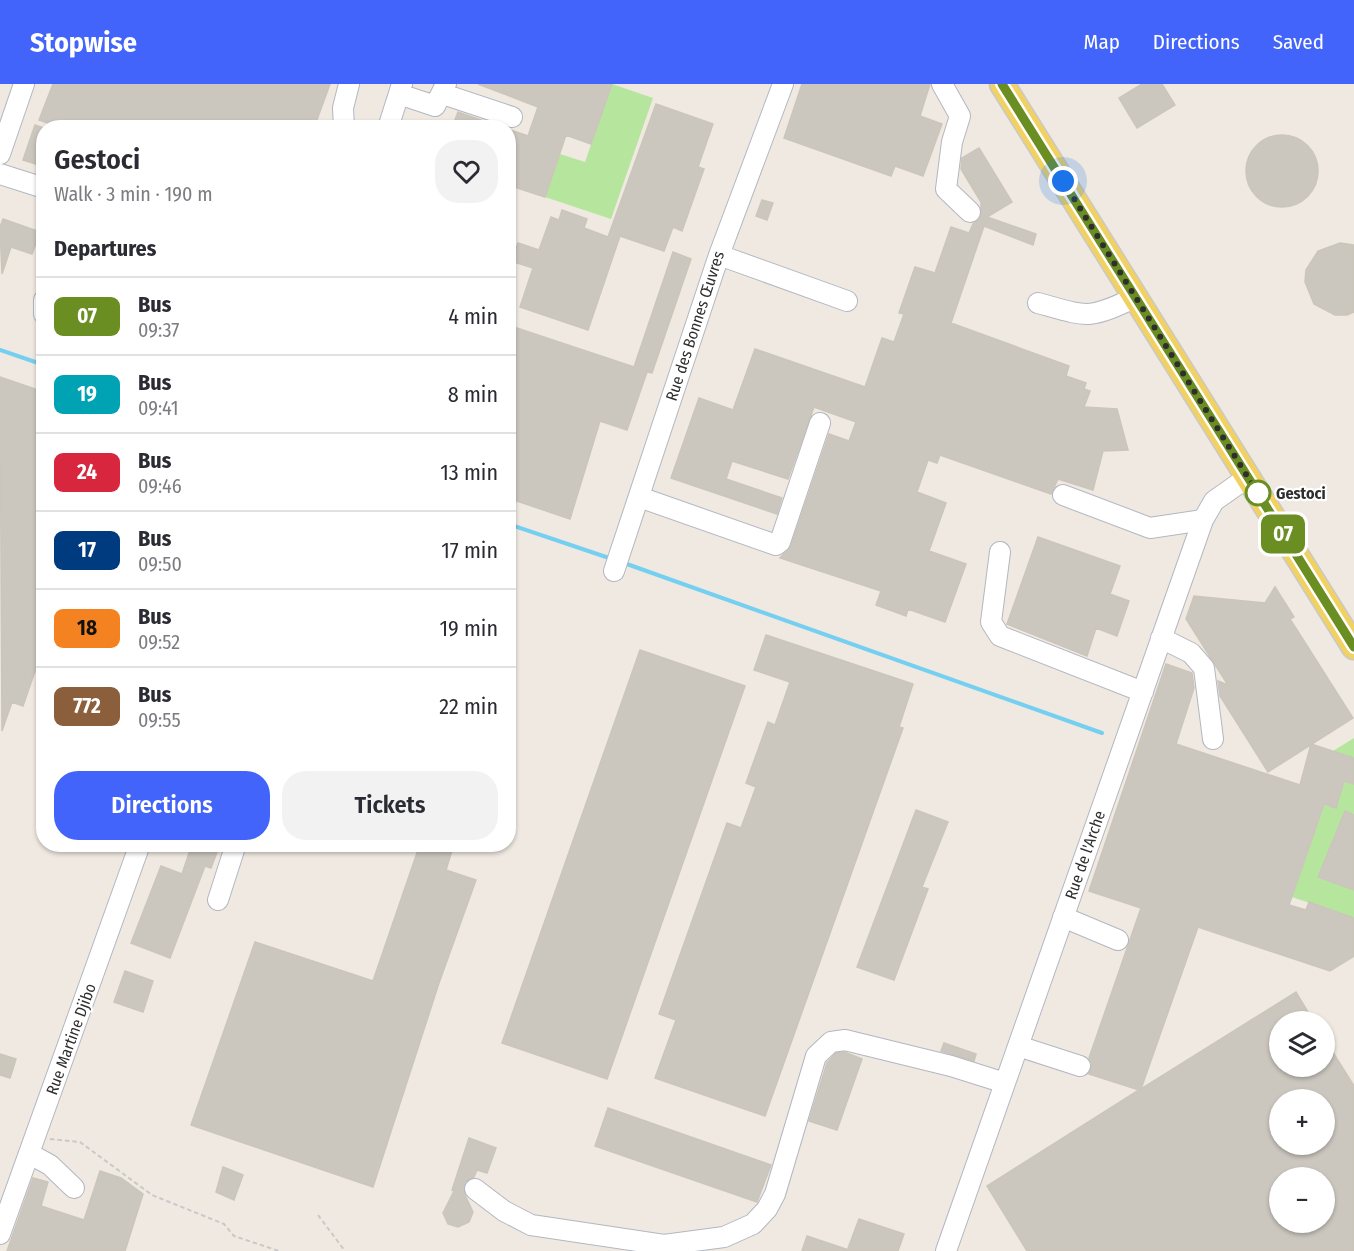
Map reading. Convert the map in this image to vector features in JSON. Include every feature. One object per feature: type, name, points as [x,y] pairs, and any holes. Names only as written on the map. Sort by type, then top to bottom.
[{"type":"main road","points":[[1002,84],[1354,647]]},
{"type":"street","points":[[0,154],[24,84]]},
{"type":"street","points":[[344,120],[343,108],[349,84]]},
{"type":"street","name":"Rue des Bonnes Œuvres","points":[[614,571],[718,255],[783,84]]},
{"type":"street","points":[[942,84],[960,116],[952,142],[946,189],[970,212]]},
{"type":"street","points":[[391,120],[401,89],[435,106],[445,89],[512,117]]},
{"type":"street","points":[[0,174],[36,185]]},
{"type":"street","points":[[718,255],[847,302]]},
{"type":"street","points":[[1038,303],[1084,315],[1102,314],[1136,297]]},
{"type":"street","points":[[639,497],[776,545],[780,542],[820,423]]},
{"type":"street","name":"Rue de l'Arche","points":[[946,1251],[1203,520],[1214,501],[1248,477]]},
{"type":"street","points":[[1063,495],[1150,528],[1203,520]]},
{"type":"street","points":[[1000,552],[991,622],[1000,636],[1143,692]]},
{"type":"street","points":[[1161,638],[1191,653],[1204,668],[1213,739]]},
{"type":"street","name":"Rue Martine Djibo","points":[[0,1234],[137,852]]},
{"type":"street","points":[[218,900],[233,852]]},
{"type":"street","points":[[1063,917],[1118,940]]},
{"type":"street","points":[[475,1189],[504,1211],[531,1225],[664,1245],[712,1239],[753,1224],[767,1209],[775,1194],[816,1056],[831,1042],[845,1040],[951,1066],[1005,1083]]},
{"type":"street","points":[[1018,1046],[1080,1066]]},
{"type":"street","points":[[32,1146],[74,1188]]},
{"type":"path","points":[[32,1146],[80,1142],[152,1195],[224,1224],[234,1236],[279,1251]]},
{"type":"path","points":[[318,1215],[345,1251]]},
{"type":"green space","points":[[612,84],[653,98],[611,219],[545,197],[560,154],[585,162]]},
{"type":"green space","points":[[1354,738],[1354,758],[1333,751]]},
{"type":"green space","points":[[1344,781],[1354,784],[1354,858],[1319,877],[1354,890],[1354,918],[1292,897],[1324,805],[1335,808]]},
{"type":"building","points":[[53,84],[330,84],[317,120],[39,120]]},
{"type":"building","points":[[478,84],[612,84],[591,144],[566,135],[545,197],[516,188],[516,132],[528,136],[538,107]]},
{"type":"building","points":[[802,84],[930,84],[920,116],[942,124],[923,176],[895,166],[891,176],[784,138]]},
{"type":"building","points":[[1142,84],[1162,84],[1175,105],[1137,128],[1119,98]]},
{"type":"building","points":[[656,104],[713,124],[698,167],[704,169],[682,231],[673,227],[664,251],[620,236],[588,330],[520,307],[533,268],[516,263],[518,243],[539,250],[551,217],[559,220],[562,210],[587,219],[584,228],[608,237]]},
{"type":"building","points":[[458,112],[481,120],[455,120]]},
{"type":"building","points":[[35,125],[36,125],[36,164],[23,160]]},
{"type":"building","points":[[1289,135],[1308,145],[1316,157],[1318,171],[1316,185],[1308,197],[1296,205],[1275,207],[1256,197],[1248,185],[1246,164],[1256,145],[1268,137]]},
{"type":"building","points":[[979,148],[1012,202],[987,217],[1036,234],[1033,245],[984,226],[951,323],[1069,366],[1066,376],[1086,383],[1084,389],[1090,391],[1084,407],[1117,409],[1128,450],[1103,451],[1093,490],[1058,479],[1051,494],[940,455],[937,463],[928,460],[917,492],[946,503],[929,551],[966,564],[945,622],[908,609],[906,616],[876,605],[881,591],[780,558],[791,546],[829,434],[849,441],[856,422],[814,407],[788,479],[732,461],[726,479],[782,498],[777,514],[671,478],[699,398],[733,410],[755,349],[865,387],[882,338],[894,342],[904,314],[899,313],[915,267],[935,273],[951,227],[969,233],[981,215],[981,202],[961,169],[962,158]]},
{"type":"building","points":[[762,200],[773,203],[767,220],[756,216]]},
{"type":"building","points":[[3,219],[36,231],[36,243],[32,254],[11,247],[2,274],[0,227]]},
{"type":"building","points":[[1340,243],[1354,245],[1354,312],[1347,315],[1335,315],[1314,304],[1305,282],[1306,270],[1318,251]]},
{"type":"building","points":[[673,252],[691,259],[652,373],[647,372],[627,430],[600,421],[570,519],[516,501],[516,328],[634,367]]},
{"type":"building","points":[[0,377],[36,389],[36,668],[23,706],[12,702],[2,731]]},
{"type":"building","points":[[1038,537],[1120,566],[1110,594],[1129,601],[1117,636],[1096,628],[1087,656],[1007,624]]},
{"type":"building","points":[[1275,587],[1294,617],[1290,619],[1353,718],[1268,772],[1220,696],[1218,681],[1228,685],[1186,619],[1194,596],[1265,603]]},
{"type":"building","points":[[766,635],[913,684],[899,727],[903,728],[765,1116],[655,1078],[676,1020],[659,1014],[727,823],[741,828],[756,787],[746,783],[768,722],[775,725],[790,682],[754,670]]},
{"type":"building","points":[[640,650],[745,686],[607,1079],[502,1043]]},
{"type":"building","points":[[1166,664],[1192,673],[1194,688],[1176,744],[1300,785],[1311,744],[1354,758],[1354,784],[1344,781],[1336,808],[1324,804],[1289,905],[1306,910],[1309,902],[1354,918],[1354,956],[1330,971],[1198,927],[1141,1089],[1296,992],[1307,1011],[1269,1011],[1269,1077],[1335,1077],[1335,1056],[1354,1086],[1354,1251],[1027,1251],[987,1186],[1139,1090],[1089,1074],[1092,1064],[1089,1058],[1141,908],[1089,891]]},
{"type":"building","points":[[916,810],[948,822],[922,887],[928,889],[894,980],[857,967]]},
{"type":"building","points":[[1345,811],[1354,815],[1354,890],[1318,877]]},
{"type":"building","points":[[189,852],[217,852],[211,868],[205,866],[170,958],[131,943],[161,866],[182,874]]},
{"type":"building","points":[[417,852],[452,852],[446,870],[476,880],[439,983],[373,1187],[191,1125],[255,942],[373,981]]},
{"type":"building","points":[[125,971],[153,981],[143,1012],[114,1002]]},
{"type":"building","points":[[944,1043],[976,1054],[974,1061],[941,1051]]},
{"type":"building","points":[[844,1052],[862,1059],[837,1130],[809,1121],[827,1063],[836,1053]]},
{"type":"building","points":[[0,1054],[16,1059],[10,1078],[0,1075]]},
{"type":"building","points":[[608,1108],[771,1165],[757,1202],[595,1146]]},
{"type":"building","points":[[469,1138],[496,1148],[487,1173],[477,1170],[474,1177],[465,1182],[464,1193],[473,1212],[469,1222],[458,1227],[448,1224],[443,1213],[454,1191],[452,1190]]},
{"type":"building","points":[[223,1167],[243,1175],[234,1200],[216,1192]]},
{"type":"building","points":[[100,1171],[121,1178],[143,1194],[125,1251],[7,1251],[33,1178],[48,1182],[41,1206],[84,1220]]},
{"type":"building","points":[[859,1219],[904,1234],[898,1251],[847,1251]]},
{"type":"building","points":[[807,1236],[846,1249],[846,1251],[802,1251]]},
{"type":"waterway","points":[[0,350],[36,362]]},
{"type":"waterway","points":[[516,527],[612,559]]},
{"type":"waterway","points":[[624,563],[1102,733]]},
{"type":"bus line","name":"07","points":[[1002,84],[1354,647]]},
{"type":"place","name":"Gestoci","points":[[1258,493]]},
{"type":"route","points":[[1063,181],[1259,495],[1258,493]]}]
